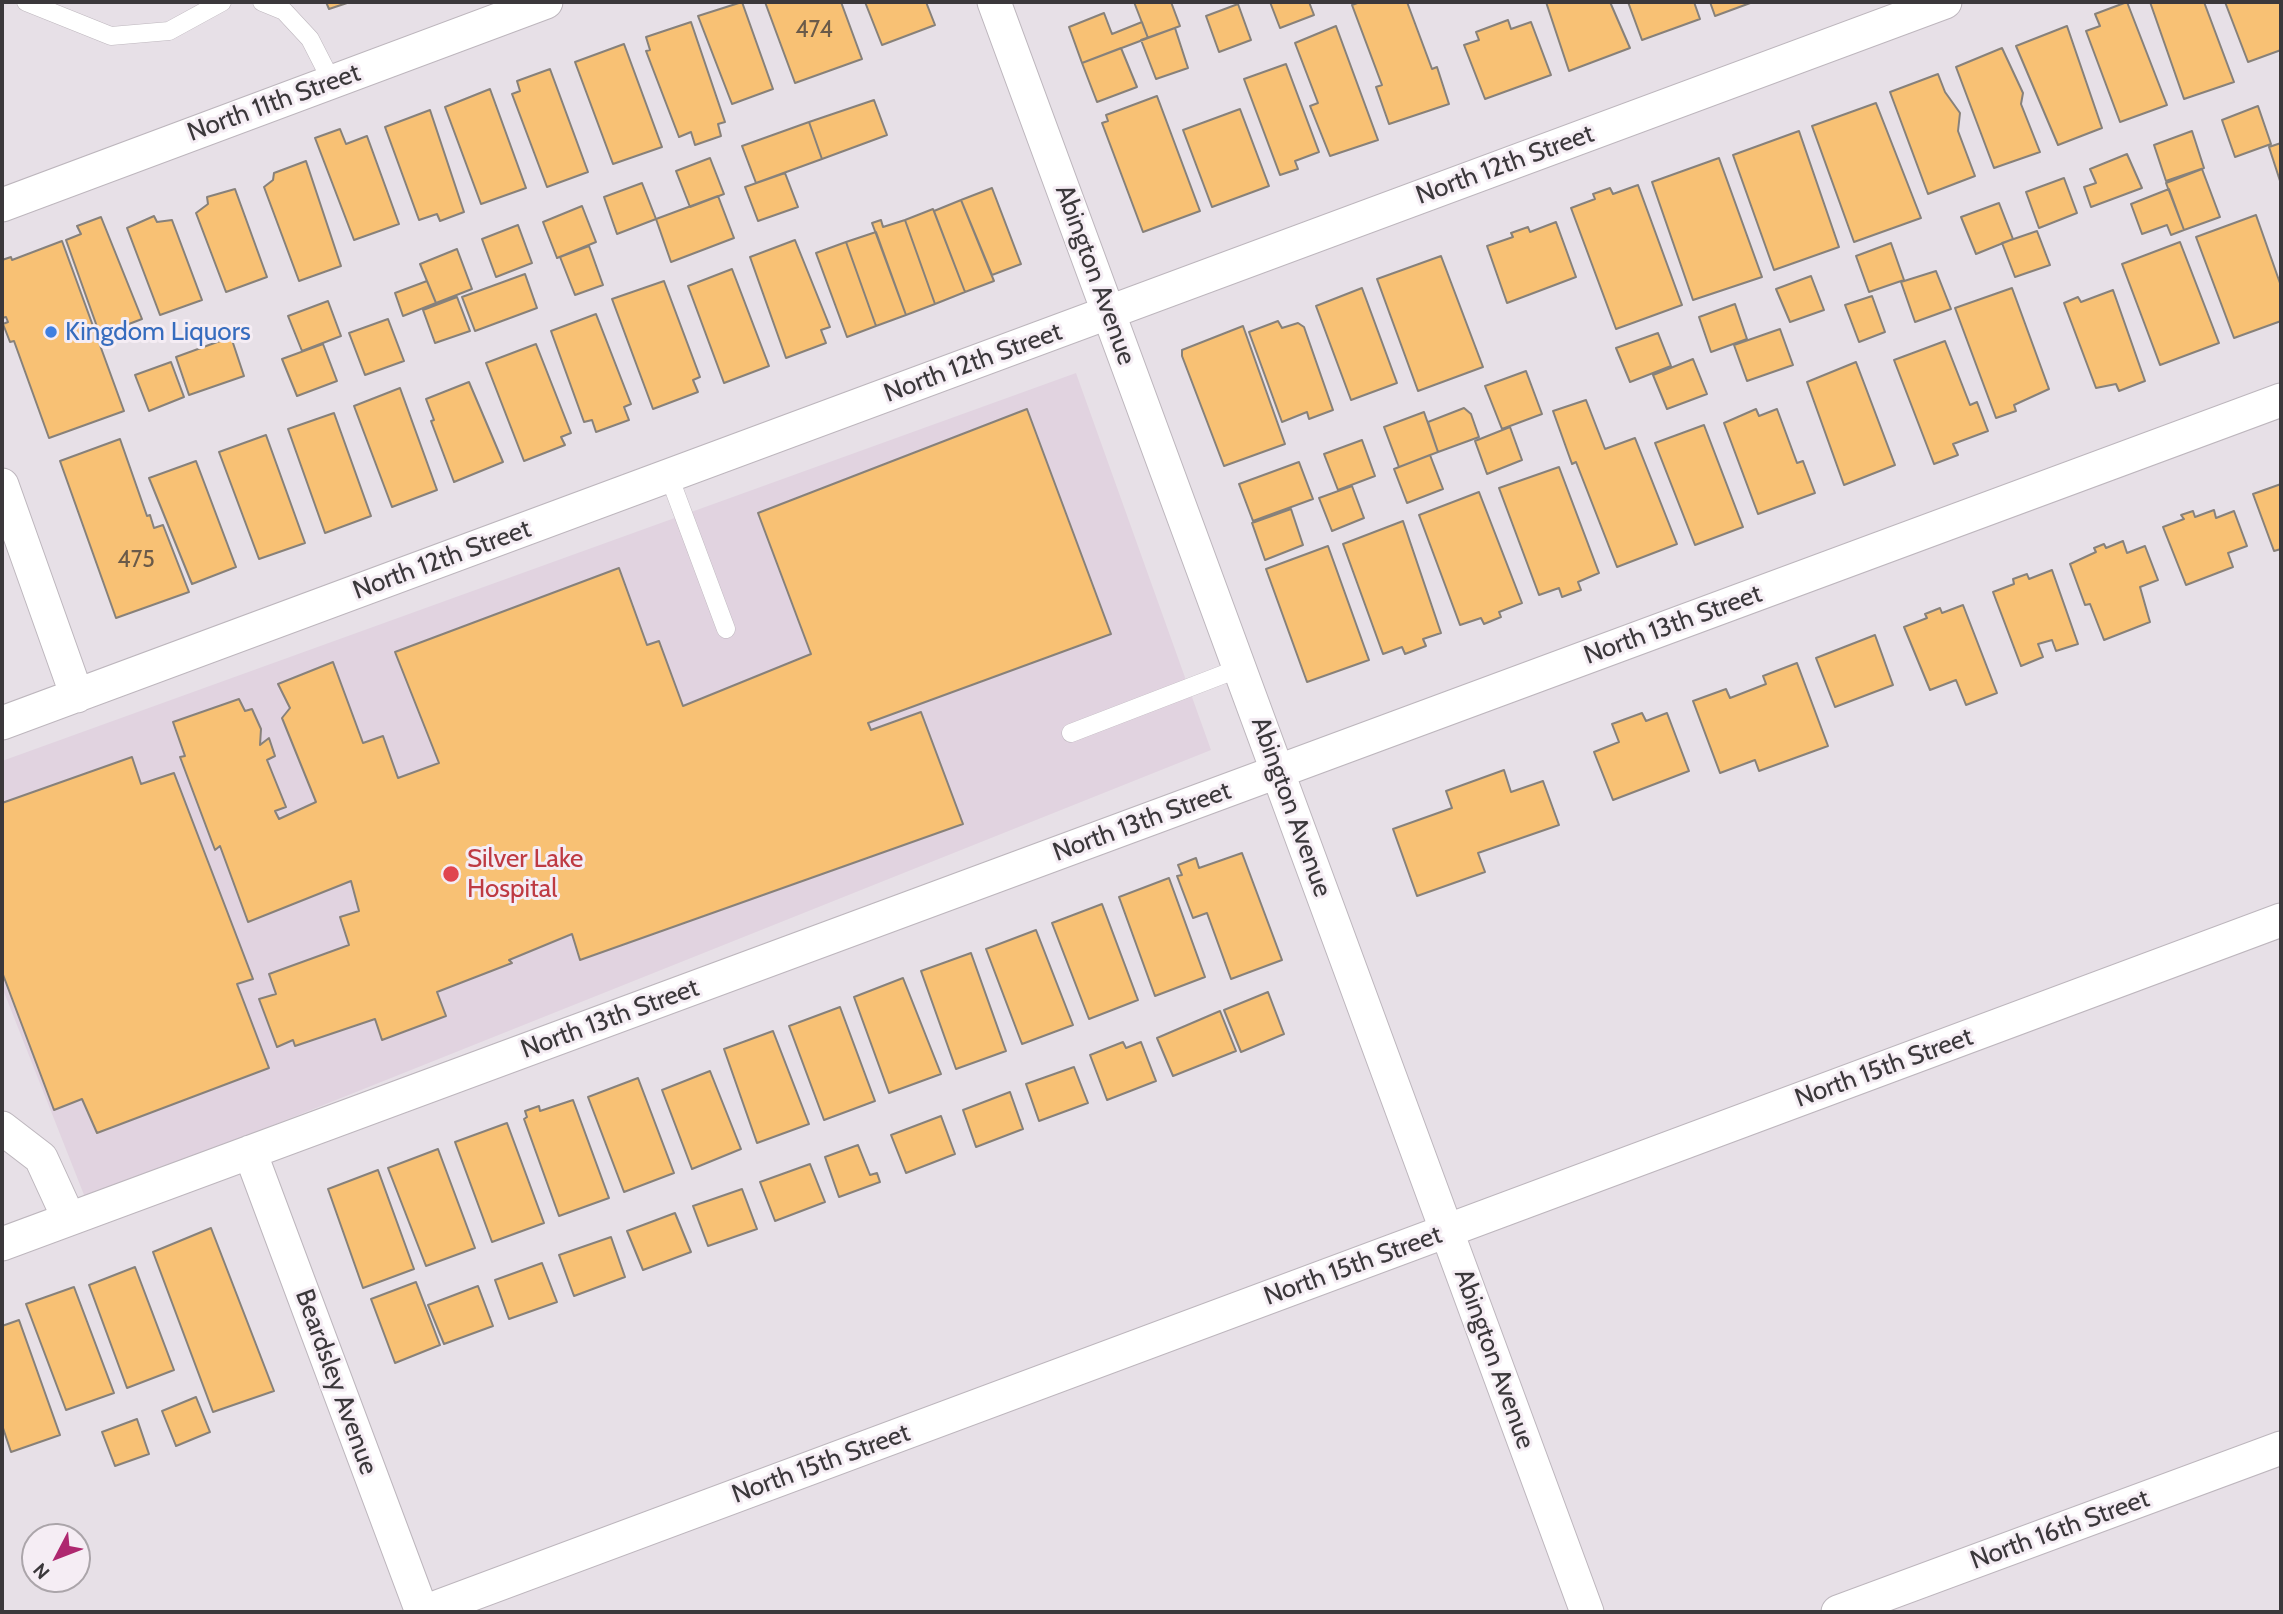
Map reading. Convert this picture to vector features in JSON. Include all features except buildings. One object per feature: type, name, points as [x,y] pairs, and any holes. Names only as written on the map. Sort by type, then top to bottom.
[{"type":"street","name":"North 11th Street","points":[[2,205],[545,2]]},
{"type":"street","name":"Abington Avenue","points":[[994,2],[1587,1612]]},
{"type":"street","name":"North 12th Street","points":[[2,723],[1944,2]]},
{"type":"street","name":"North 13th Street","points":[[2,1244],[2281,400]]},
{"type":"street","points":[[4,496],[77,696]]},
{"type":"street","name":"North 15th Street","points":[[423,1612],[2281,920]]},
{"type":"street","points":[[2,1128],[41,1158],[69,1219]]},
{"type":"street","name":"Beardsley Avenue","points":[[250,1152],[423,1612]]},
{"type":"street","name":"North 16th Street","points":[[1838,1612],[2281,1448]]},
{"type":"lane","points":[[26,2],[111,36],[169,31],[222,2]]},
{"type":"lane","points":[[262,2],[285,11],[310,38],[331,82]]},
{"type":"lane","points":[[669,476],[726,629]]},
{"type":"lane","points":[[1071,733],[1240,668]]},
{"type":"shaded area","name":"Silver Lake Hospital","points":[[1076,373],[1211,750],[86,1200],[2,987],[2,761]]},
{"type":"place","name":"Kingdom Liquors","points":[[51,332]]},
{"type":"place","name":"Silver Lake Hospital","points":[[451,874]]}]
